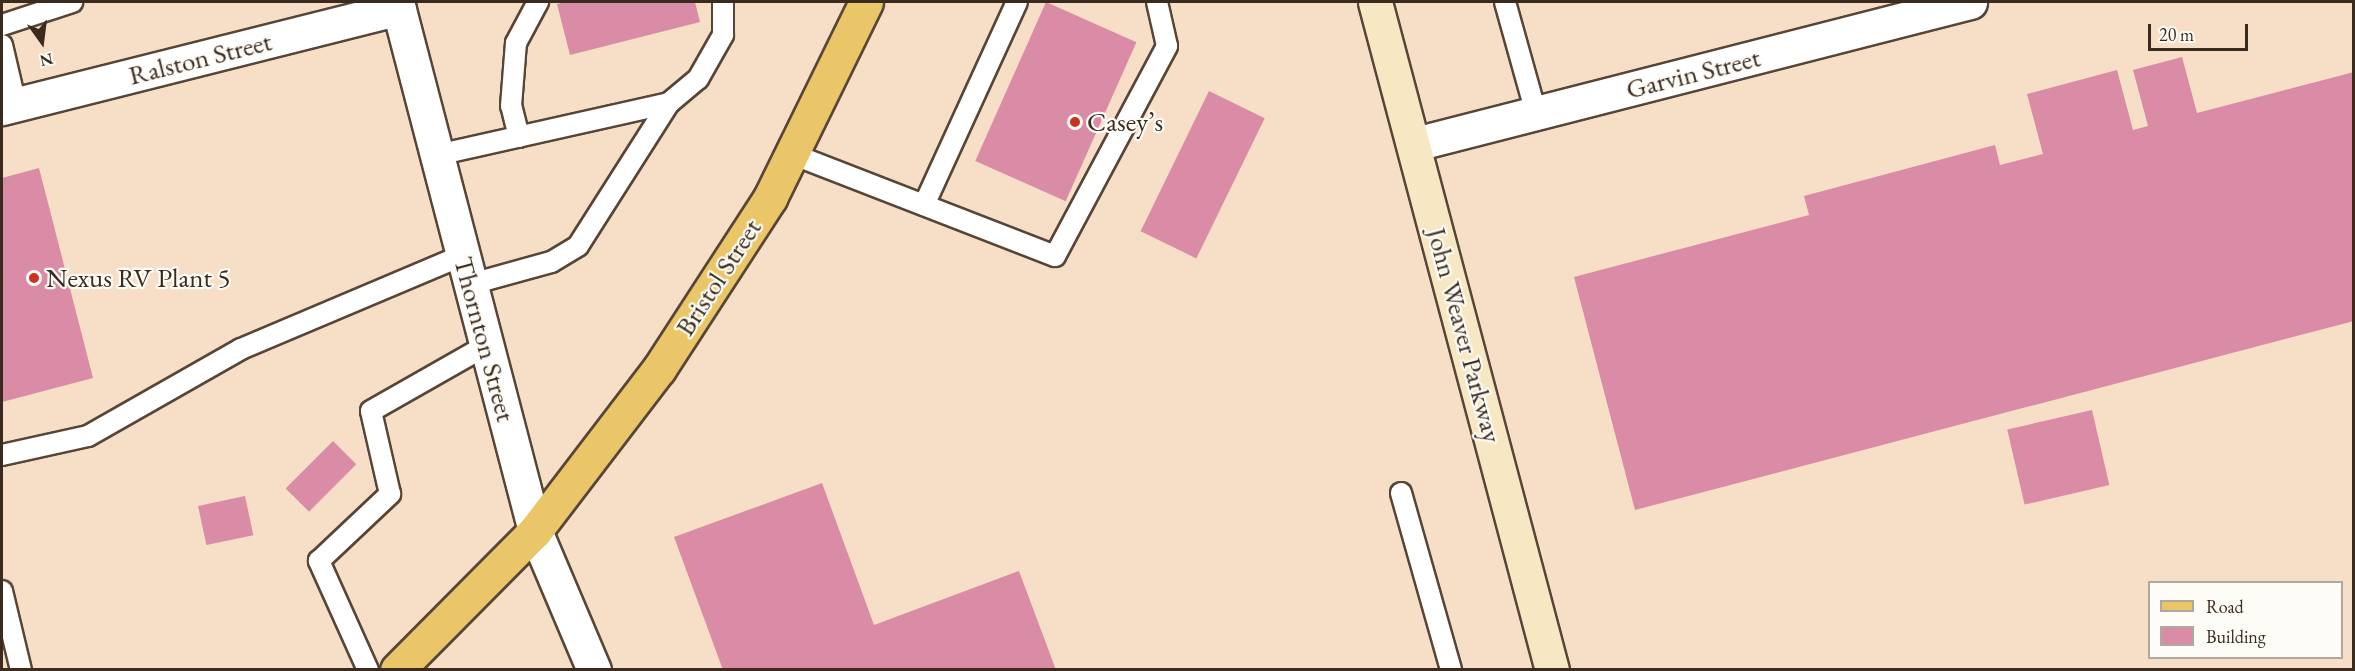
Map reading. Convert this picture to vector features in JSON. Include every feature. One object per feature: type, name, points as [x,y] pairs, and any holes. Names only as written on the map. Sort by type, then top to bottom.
[{"type":"main road","name":"Bristol Street","points":[[397,669],[535,531],[659,369],[770,198],[866,2]]},
{"type":"main road","name":"John Weaver Parkway","points":[[1375,2],[1415,144],[1552,669]]},
{"type":"street","name":"Garvin Street","points":[[1415,144],[1970,2]]},
{"type":"street","name":"Ralston Street","points":[[9,107],[398,5]]},
{"type":"street","name":"Thornton Street","points":[[398,5],[535,531],[594,669]]},
{"type":"lane","points":[[2,25],[72,2]]},
{"type":"lane","points":[[519,137],[511,106],[516,43],[538,2]]},
{"type":"lane","points":[[2,455],[88,436],[242,350],[467,270],[551,262],[578,246],[669,103],[698,79],[723,36],[723,2]]},
{"type":"lane","points":[[924,205],[1017,2]]},
{"type":"lane","points":[[792,154],[1055,256],[1167,46],[1157,2]]},
{"type":"lane","points":[[1505,2],[1536,113]]},
{"type":"lane","points":[[2,45],[9,107]]},
{"type":"lane","points":[[437,155],[669,103]]},
{"type":"lane","points":[[368,669],[319,561],[390,494],[371,411],[487,345]]},
{"type":"lane","points":[[1401,494],[1451,669]]},
{"type":"lane","points":[[2,591],[21,669]]},
{"type":"building","points":[[566,2],[695,2],[700,22],[570,55],[557,4]]},
{"type":"building","points":[[1046,2],[1136,42],[1066,201],[975,161]]},
{"type":"building","points":[[2182,57],[2197,113],[2354,72],[2354,321],[1635,510],[1574,277],[1809,215],[1804,196],[1995,145],[2000,165],[2043,154],[2027,94],[2117,70],[2133,130],[2148,126],[2133,70]]},
{"type":"building","points":[[1209,91],[1265,118],[1196,258],[1141,231]]},
{"type":"building","name":"Nexus RV Plant 5","points":[[39,168],[93,378],[2,402],[2,178]]},
{"type":"building","points":[[2092,410],[2109,485],[2025,505],[2007,430]]},
{"type":"building","points":[[333,441],[356,464],[309,512],[286,488]]},
{"type":"building","points":[[822,483],[874,625],[1019,571],[1056,670],[723,670],[674,537]]},
{"type":"building","points":[[245,496],[253,535],[206,545],[198,506]]},
{"type":"place","name":"Casey’s","points":[[1075,122]]},
{"type":"place","name":"Nexus RV Plant 5","points":[[34,278]]}]
